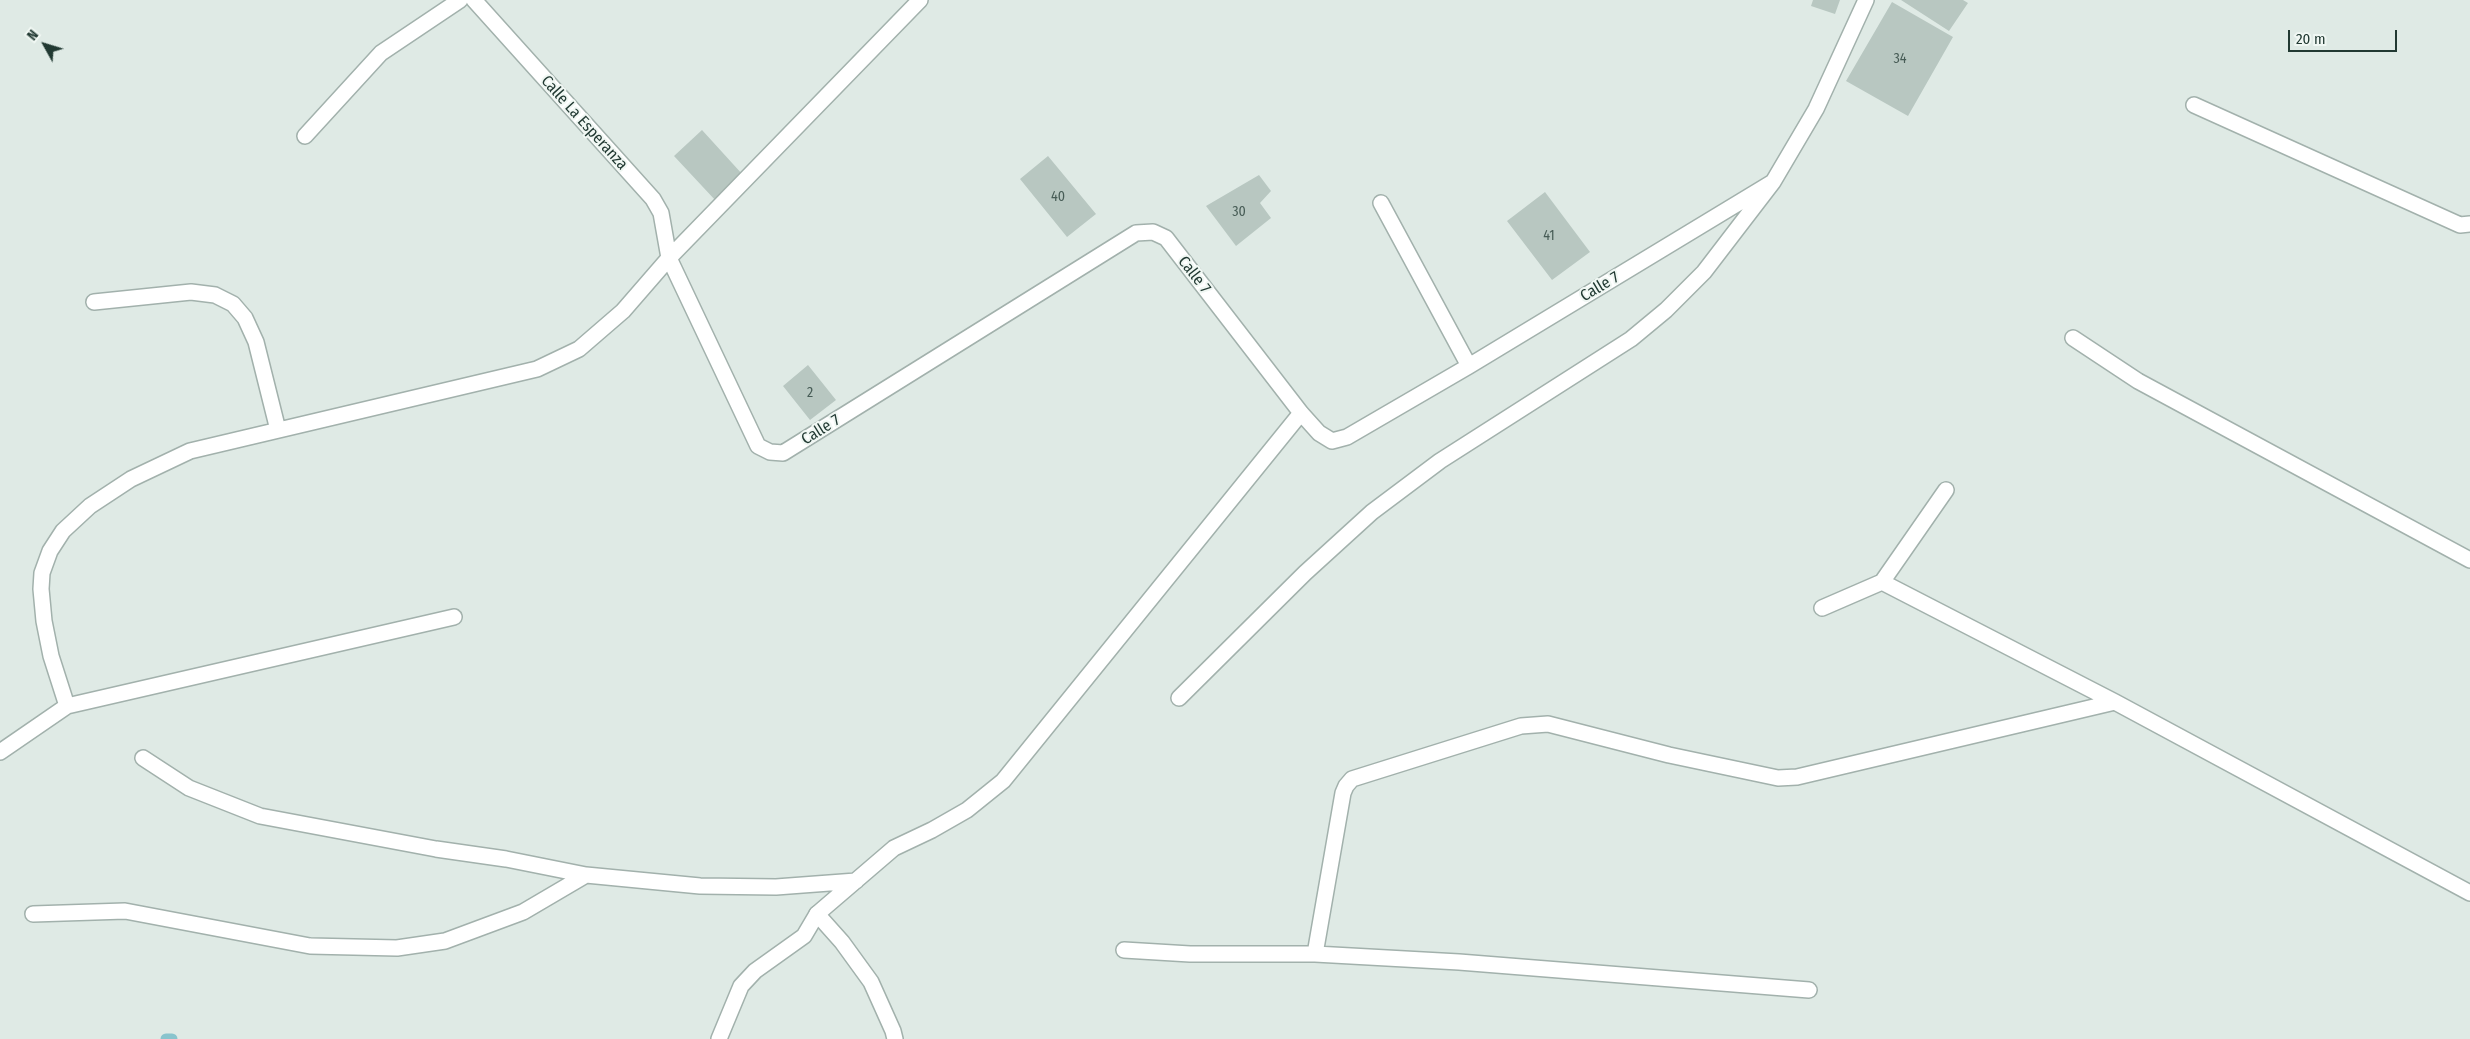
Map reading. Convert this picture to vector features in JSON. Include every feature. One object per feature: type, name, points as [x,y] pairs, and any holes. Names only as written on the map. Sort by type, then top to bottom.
[{"type":"street","points":[[305,136],[381,53],[460,0]]},
{"type":"street","name":"Calle La Esperanza","points":[[474,0],[653,199],[662,213],[669,258]]},
{"type":"street","points":[[67,706],[44,621],[41,589],[42,573],[50,551],[63,531],[90,506],[130,479],[190,452],[537,369],[579,349],[623,311],[669,258],[920,0]]},
{"type":"street","points":[[1179,698],[1305,573],[1372,512],[1440,461],[1631,339],[1666,310],[1704,272],[1774,182],[1816,109],[1866,0]]},
{"type":"street","points":[[2194,105],[2460,225],[2470,224]]},
{"type":"street","name":"Calle 7","points":[[669,258],[758,446],[770,452],[783,453],[1136,233],[1153,232],[1166,238],[1301,413],[1319,433],[1332,441],[1347,437],[1470,366],[1774,182]]},
{"type":"street","points":[[1381,203],[1470,366]]},
{"type":"street","points":[[94,302],[192,292],[216,295],[233,304],[244,318],[256,342],[278,430]]},
{"type":"street","points":[[2073,338],[2138,381],[2470,560]]},
{"type":"street","points":[[719,1039],[741,986],[755,971],[804,936],[817,914],[894,848],[932,830],[967,810],[1003,782],[1301,413]]},
{"type":"street","points":[[1822,608],[1882,582],[1946,490]]},
{"type":"street","points":[[1882,582],[2115,702],[2470,893]]},
{"type":"street","points":[[0,752],[67,706],[454,617]]},
{"type":"street","points":[[1315,954],[1343,793],[1346,786],[1352,780],[1512,729],[1548,724],[1669,755],[1778,778],[1797,777],[2115,702]]},
{"type":"street","points":[[143,758],[189,788],[260,816],[436,849],[506,859],[586,875],[700,886],[776,887],[856,882]]},
{"type":"street","points":[[32,914],[125,911],[310,946],[397,948],[445,941],[523,912],[586,875]]},
{"type":"street","points":[[817,914],[842,942],[872,982],[895,1039]]},
{"type":"street","points":[[1124,950],[1190,954],[1315,954],[1459,962],[1809,990]]},
{"type":"building","points":[[1813,0],[1840,0],[1835,14],[1811,6]]},
{"type":"building","points":[[1901,0],[1963,0],[1968,3],[1949,31]]},
{"type":"building","points":[[1892,2],[1953,37],[1908,116],[1846,81]]},
{"type":"building","points":[[702,130],[743,175],[716,201],[674,156]]},
{"type":"building","points":[[1048,156],[1096,214],[1067,237],[1020,179]]},
{"type":"building","points":[[1259,175],[1271,191],[1260,203],[1271,218],[1236,246],[1206,206]]},
{"type":"building","points":[[1545,192],[1590,252],[1552,280],[1507,221]]},
{"type":"building","points":[[808,365],[836,400],[810,420],[783,386]]},
{"type":"waterway","points":[[166,1039],[172,1039]]}]
